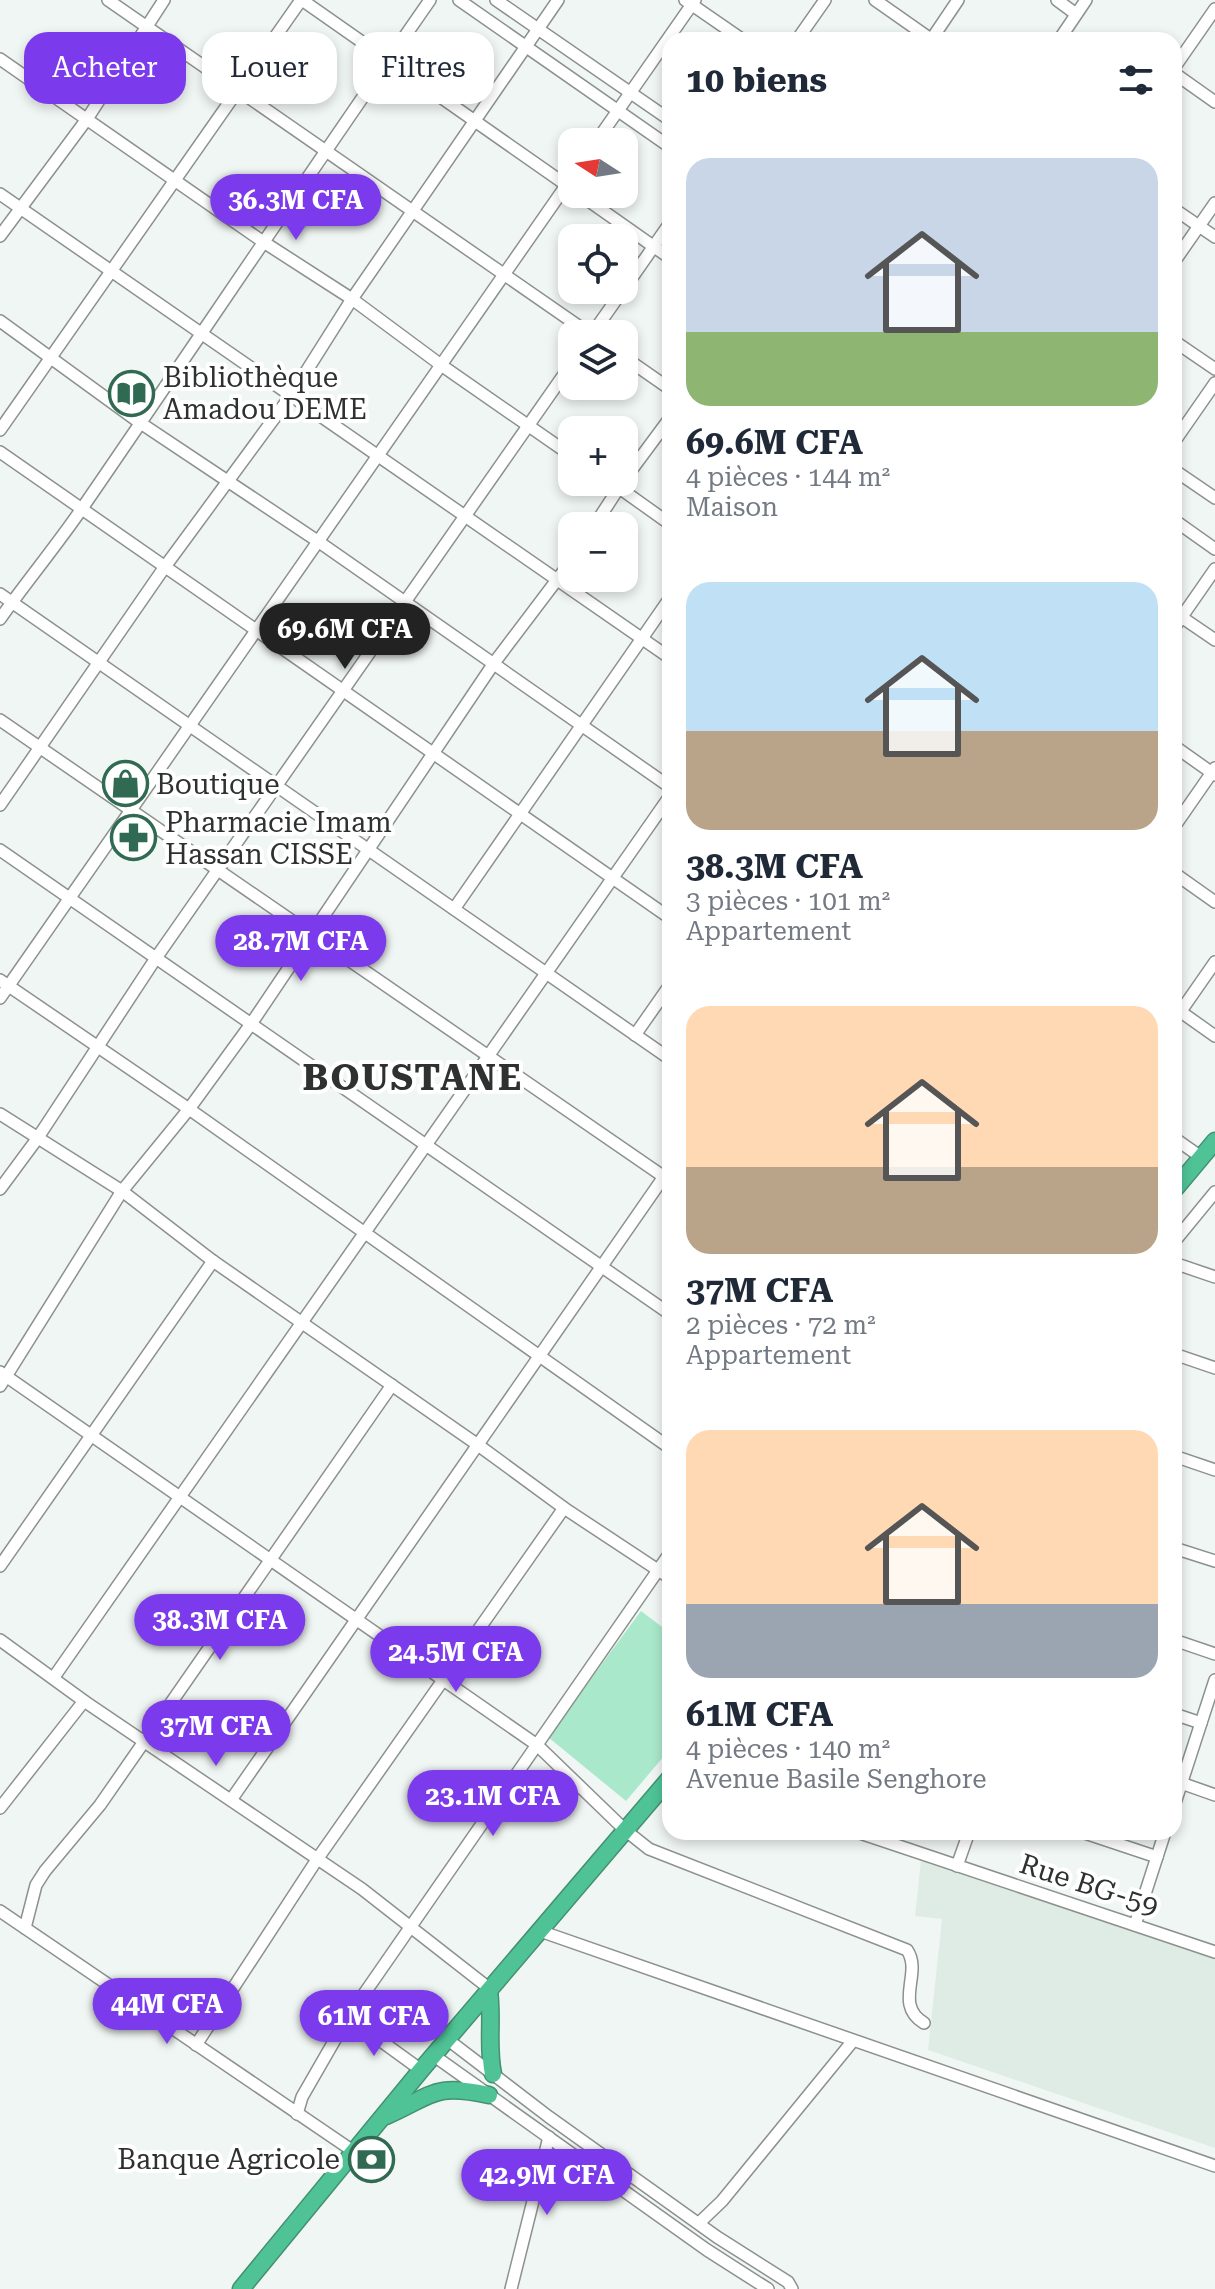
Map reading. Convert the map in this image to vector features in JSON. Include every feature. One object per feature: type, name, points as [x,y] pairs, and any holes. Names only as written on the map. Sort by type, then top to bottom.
[{"type":"highway","points":[[1182,1180],[1215,1141]]},
{"type":"highway","points":[[241,2289],[433,2055],[662,1787]]},
{"type":"highway","points":[[489,1990],[488,2051],[493,2074]]},
{"type":"highway","points":[[381,2118],[436,2090],[462,2089],[489,2095]]},
{"type":"street","points":[[108,0],[202,66]]},
{"type":"street","points":[[0,236],[87,119],[164,0]]},
{"type":"street","points":[[279,32],[301,0],[353,36]]},
{"type":"street","points":[[408,32],[430,0]]},
{"type":"street","points":[[459,0],[662,141]]},
{"type":"street","points":[[496,0],[662,115]]},
{"type":"street","points":[[0,805],[164,568],[292,394],[352,299],[558,0]]},
{"type":"street","points":[[803,32],[825,0]]},
{"type":"street","points":[[875,0],[920,32]]},
{"type":"street","points":[[936,32],[958,0]]},
{"type":"street","points":[[1057,0],[1076,14]]},
{"type":"street","points":[[1064,32],[1086,0]]},
{"type":"street","points":[[670,32],[691,1],[732,32]]},
{"type":"street","points":[[1182,59],[1215,9]]},
{"type":"street","points":[[606,128],[662,45]]},
{"type":"street","points":[[0,59],[262,241],[352,299],[558,446]]},
{"type":"street","points":[[1182,77],[1215,102]]},
{"type":"street","points":[[0,430],[229,104]]},
{"type":"street","points":[[257,104],[570,320]]},
{"type":"street","points":[[0,619],[82,509],[358,104]]},
{"type":"street","points":[[450,104],[558,176]]},
{"type":"street","points":[[0,194],[558,581],[494,663],[251,1024],[189,1109],[122,1191],[2,1378],[180,1497],[537,1745],[625,1830],[649,1849],[907,1950],[911,1960],[909,2009],[915,2018],[924,2023]]},
{"type":"street","points":[[0,998],[4,983],[71,899],[558,201]]},
{"type":"street","points":[[1182,250],[1215,203]]},
{"type":"street","points":[[599,208],[662,252]]},
{"type":"street","points":[[1182,214],[1215,237]]},
{"type":"street","points":[[638,268],[662,234]]},
{"type":"street","points":[[0,321],[139,422],[319,542],[662,781]]},
{"type":"street","points":[[1182,346],[1215,369]]},
{"type":"street","points":[[638,367],[662,383]]},
{"type":"street","points":[[0,1189],[99,1048],[156,958],[558,383]]},
{"type":"street","points":[[1182,430],[1215,383]]},
{"type":"street","points":[[638,459],[662,428]]},
{"type":"street","points":[[0,452],[662,912]]},
{"type":"street","points":[[1182,475],[1215,498]]},
{"type":"street","points":[[635,496],[662,518]]},
{"type":"street","points":[[1182,526],[1215,549]]},
{"type":"street","points":[[1182,609],[1215,569]]},
{"type":"street","points":[[574,592],[662,652]]},
{"type":"street","points":[[0,594],[662,1054]]},
{"type":"street","points":[[454,909],[662,609]]},
{"type":"street","points":[[1182,617],[1215,640]]},
{"type":"street","points":[[0,720],[488,1056],[662,1171]]},
{"type":"street","points":[[1182,751],[1214,772],[1182,816]]},
{"type":"street","points":[[54,1677],[662,807]]},
{"type":"street","points":[[0,850],[662,1309]]},
{"type":"street","points":[[1182,879],[1215,902]]},
{"type":"street","points":[[1182,1005],[1215,962]]},
{"type":"street","points":[[4,983],[189,1109],[662,1442]]},
{"type":"street","points":[[635,1035],[662,996]]},
{"type":"street","points":[[1182,1017],[1215,1036]]},
{"type":"street","points":[[0,1114],[122,1191],[213,1261],[564,1508],[662,1573]]},
{"type":"street","points":[[1182,1144],[1201,1157]]},
{"type":"street","points":[[231,1800],[539,1355],[662,1183]]},
{"type":"street","points":[[1182,1232],[1215,1192]]},
{"type":"street","points":[[0,1566],[213,1261]]},
{"type":"street","points":[[1182,1266],[1215,1277]]},
{"type":"street","points":[[1182,1357],[1215,1368]]},
{"type":"street","points":[[25,1928],[31,1899],[40,1878],[100,1805],[392,1385]]},
{"type":"street","points":[[1182,1459],[1215,1470]]},
{"type":"street","points":[[196,2045],[318,1858],[564,1508]]},
{"type":"street","points":[[1182,1551],[1215,1561]]},
{"type":"street","points":[[297,2114],[302,2097],[348,2017],[662,1564]]},
{"type":"street","points":[[0,1640],[84,1701],[318,1858],[412,1926],[489,1990]]},
{"type":"street","points":[[1182,1643],[1215,1654]]},
{"type":"street","points":[[1182,1780],[1215,1680]]},
{"type":"street","points":[[0,1808],[84,1701]]},
{"type":"street","points":[[1182,1717],[1201,1723]]},
{"type":"street","points":[[1182,1783],[1215,1795]]},
{"type":"street","name":"Rue BG-59","points":[[881,1840],[1215,1952]]},
{"type":"street","points":[[957,1866],[966,1840]]},
{"type":"street","points":[[1106,1840],[1157,1857]]},
{"type":"street","points":[[1135,1925],[1162,1840]]},
{"type":"street","points":[[0,1911],[353,2151]]},
{"type":"street","points":[[540,1931],[1215,2166]]},
{"type":"street","points":[[348,2017],[421,2070]]},
{"type":"street","points":[[447,2039],[549,2117],[788,2282],[792,2289]]},
{"type":"street","points":[[699,2223],[722,2201],[852,2042]]},
{"type":"street","points":[[433,2055],[707,2250],[768,2289]]},
{"type":"street","points":[[511,2289],[549,2137]]},
{"type":"shaded area","points":[[921,1861],[1215,1959],[1215,2148],[928,2050],[942,1919],[915,1916]]},
{"type":"green space","points":[[641,1611],[662,1627],[662,1758],[626,1801],[548,1737]]},
{"type":"place","name":"Bibliothèque Amadou DEME","points":[[132,393]]},
{"type":"place","name":"Boutique","points":[[125,784]]},
{"type":"place","name":"Pharmacie Imam Hassan CISSE","points":[[134,838]]},
{"type":"place","name":"Banque Agricole","points":[[371,2159]]},
{"type":"district","name":"BOUSTANE","points":[[413,1078]]}]
